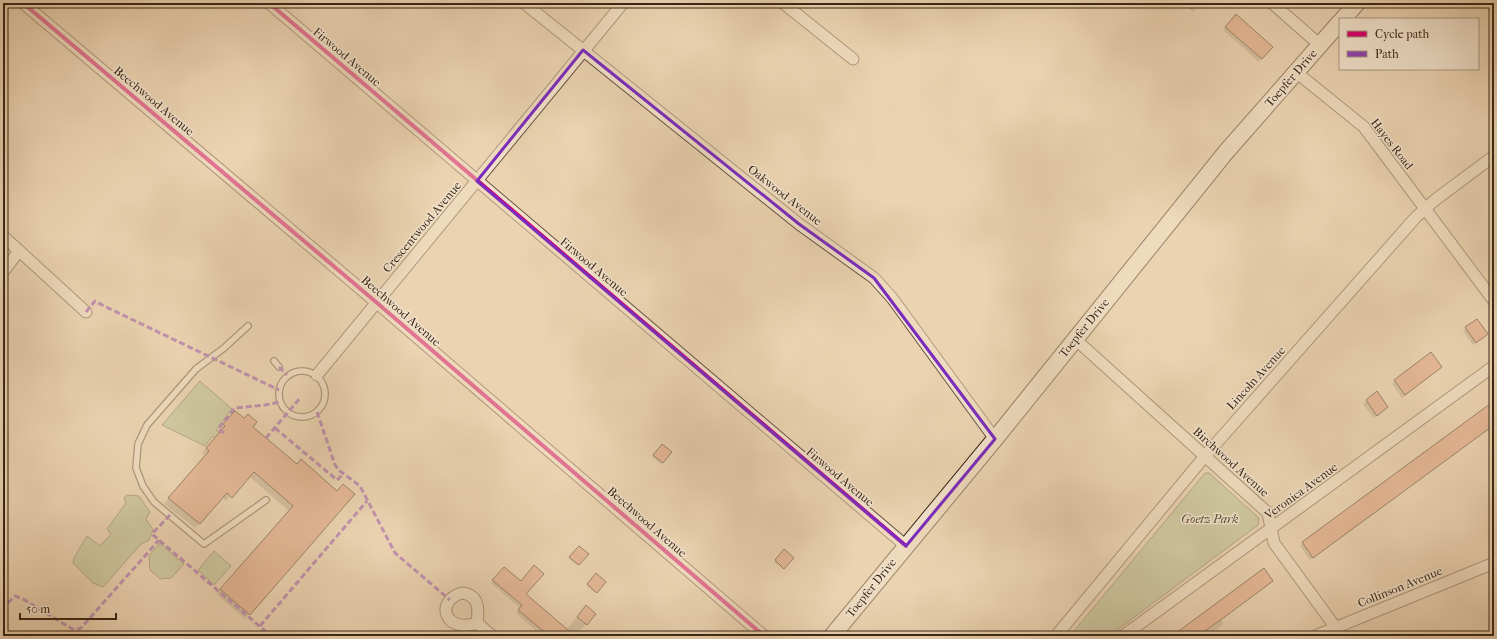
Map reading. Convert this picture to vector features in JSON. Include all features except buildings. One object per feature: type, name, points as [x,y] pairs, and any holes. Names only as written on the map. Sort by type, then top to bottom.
[{"type":"street","name":"Beechwood Avenue","points":[[22,3],[376,302],[764,636]]},
{"type":"street","name":"Firwood Avenue","points":[[269,3],[906,546]]},
{"type":"street","name":"Oakwood Avenue","points":[[524,3],[799,224],[874,278],[897,305],[995,439]]},
{"type":"street","name":"Crescentwood Avenue","points":[[317,375],[623,3]]},
{"type":"street","points":[[783,3],[853,59]]},
{"type":"street","points":[[1272,3],[1320,45]]},
{"type":"street","points":[[1344,18],[1357,3]]},
{"type":"street","name":"Toepfer Drive","points":[[832,636],[995,439],[1226,152],[1339,23]]},
{"type":"street","name":"Hayes Road","points":[[1296,72],[1364,127],[1494,301]]},
{"type":"street","name":"Lincoln Avenue","points":[[1056,636],[1205,456],[1425,208],[1494,156]]},
{"type":"street","points":[[3,236],[86,312]]},
{"type":"street","points":[[3,272],[19,251]]},
{"type":"street","name":"Birchwood Avenue","points":[[1075,339],[1268,513],[1274,543],[1336,628]]},
{"type":"street","name":"Veronica Avenue","points":[[1124,636],[1494,366]]},
{"type":"street","name":"Collinson Avenue","points":[[1316,636],[1494,563]]},
{"type":"street","points":[[477,623],[492,636]]},
{"type":"lane","points":[[248,326],[224,348],[196,370],[147,425],[138,444],[136,468],[142,486],[154,502],[204,544],[266,500]]},
{"type":"lane","points":[[274,361],[279,367]]},
{"type":"lane","points":[[297,370],[307,371],[317,375],[323,384],[326,394],[323,404],[317,412],[307,417],[296,417],[288,412],[280,402],[278,394],[281,383],[287,375],[297,370]]},
{"type":"highlighted area","points":[[583,50],[799,224],[874,278],[995,439],[906,546],[477,181]]},
{"type":"green space","points":[[200,381],[232,409],[216,430],[221,434],[217,439],[213,436],[205,446],[162,425]]},
{"type":"green space","name":"Goetz Park","points":[[1205,473],[1209,473],[1259,518],[1258,525],[1109,636],[1070,636]]},
{"type":"green space","points":[[127,495],[139,496],[150,512],[146,519],[153,530],[149,540],[141,544],[103,587],[93,583],[73,563],[74,558],[87,536],[100,546],[111,534],[107,529],[126,503],[124,498]]},
{"type":"green space","points":[[160,543],[184,564],[171,578],[160,579],[150,570],[149,556]]},
{"type":"green space","points":[[214,551],[231,566],[214,585],[198,570]]},
{"type":"marked path","points":[[86,312],[95,301],[279,390]]},
{"type":"marked path","points":[[279,367],[287,375]]},
{"type":"marked path","points":[[266,438],[301,397]]},
{"type":"marked path","points":[[224,433],[218,429],[235,408],[280,402]]},
{"type":"marked path","points":[[317,412],[335,465],[340,471],[360,486],[395,553],[450,600]]},
{"type":"marked path","points":[[275,428],[337,480],[343,474]]},
{"type":"marked path","points":[[260,626],[367,501]]},
{"type":"marked path","points":[[170,515],[152,534],[271,636]]},
{"type":"marked path","points":[[8,603],[15,596],[23,599],[75,630],[81,628],[159,540]]},
{"type":"cycle path","points":[[23,3],[376,302],[764,636]]},
{"type":"cycle path","points":[[269,3],[906,546]]}]
